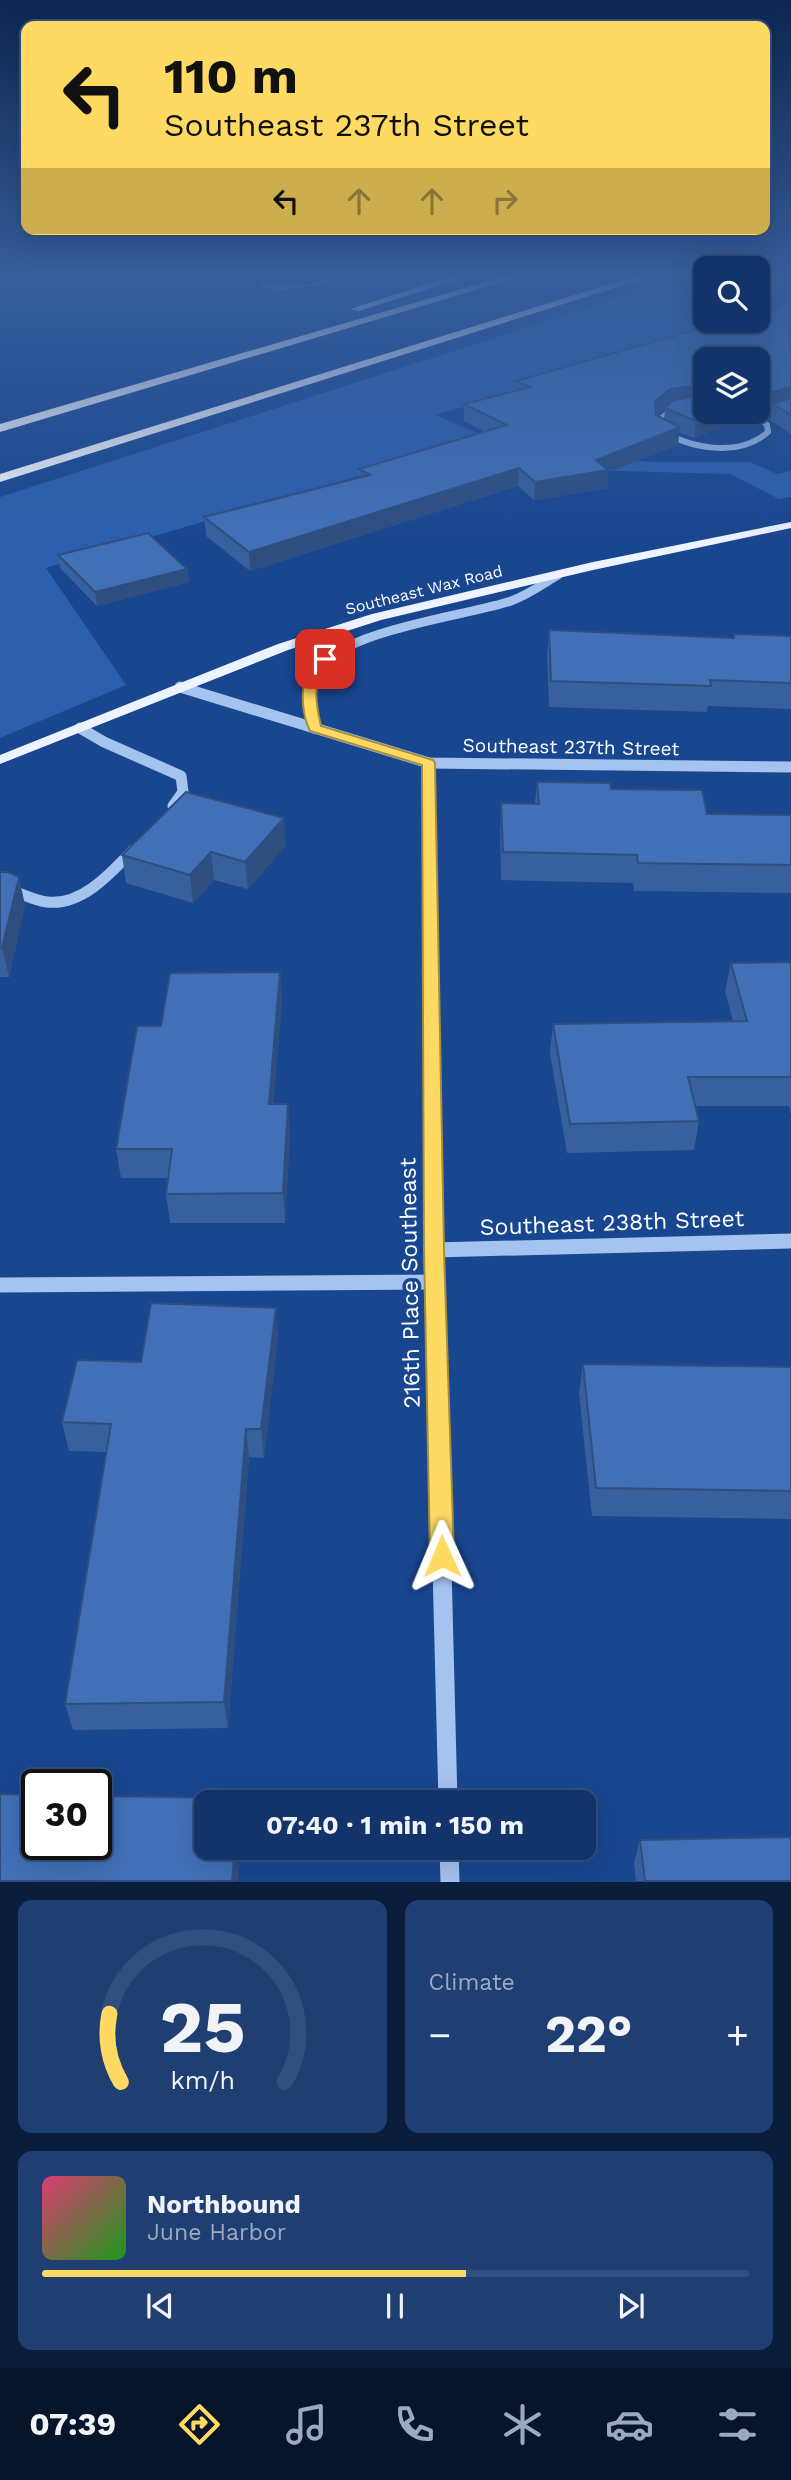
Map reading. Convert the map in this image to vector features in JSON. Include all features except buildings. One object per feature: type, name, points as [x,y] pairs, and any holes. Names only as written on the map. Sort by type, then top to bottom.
[{"type":"highway","points":[[0,425],[171,366]]},
{"type":"highway","points":[[0,425],[206,366]]},
{"type":"highway","points":[[0,478],[360,366]]},
{"type":"main road","name":"Southeast Wax Road","points":[[0,761],[180,687],[377,617],[791,525]]},
{"type":"street","points":[[693,408],[670,411],[657,422],[659,428],[666,435],[688,443],[735,447],[763,439],[768,432],[766,424]]},
{"type":"street","points":[[314,728],[309,702],[312,676],[325,659],[355,642],[514,600],[558,575]]},
{"type":"street","name":"Southeast 237th Street","points":[[180,687],[429,763],[791,767]]},
{"type":"street","points":[[80,728],[104,742],[181,776],[184,783],[183,795],[167,813]]},
{"type":"street","name":"216th Place Southeast","points":[[429,763],[434,1250],[448,1790]]},
{"type":"street","points":[[0,887],[14,889],[49,903],[73,898],[105,877],[144,837]]},
{"type":"street","name":"Southeast 238th Street","points":[[434,1250],[791,1241]]},
{"type":"street","points":[[0,1285],[435,1282]]},
{"type":"street","points":[[449,1860],[450,1881]]},
{"type":"shaded area","points":[[408,366],[608,366],[435,415],[520,451],[652,462],[750,462],[777,474],[791,471],[791,497],[779,499],[730,474],[396,465],[46,568],[126,685],[0,738],[0,497]]},
{"type":"route","points":[[325,659],[312,676],[309,702],[314,728],[429,763],[434,1250],[442,1556]]}]
